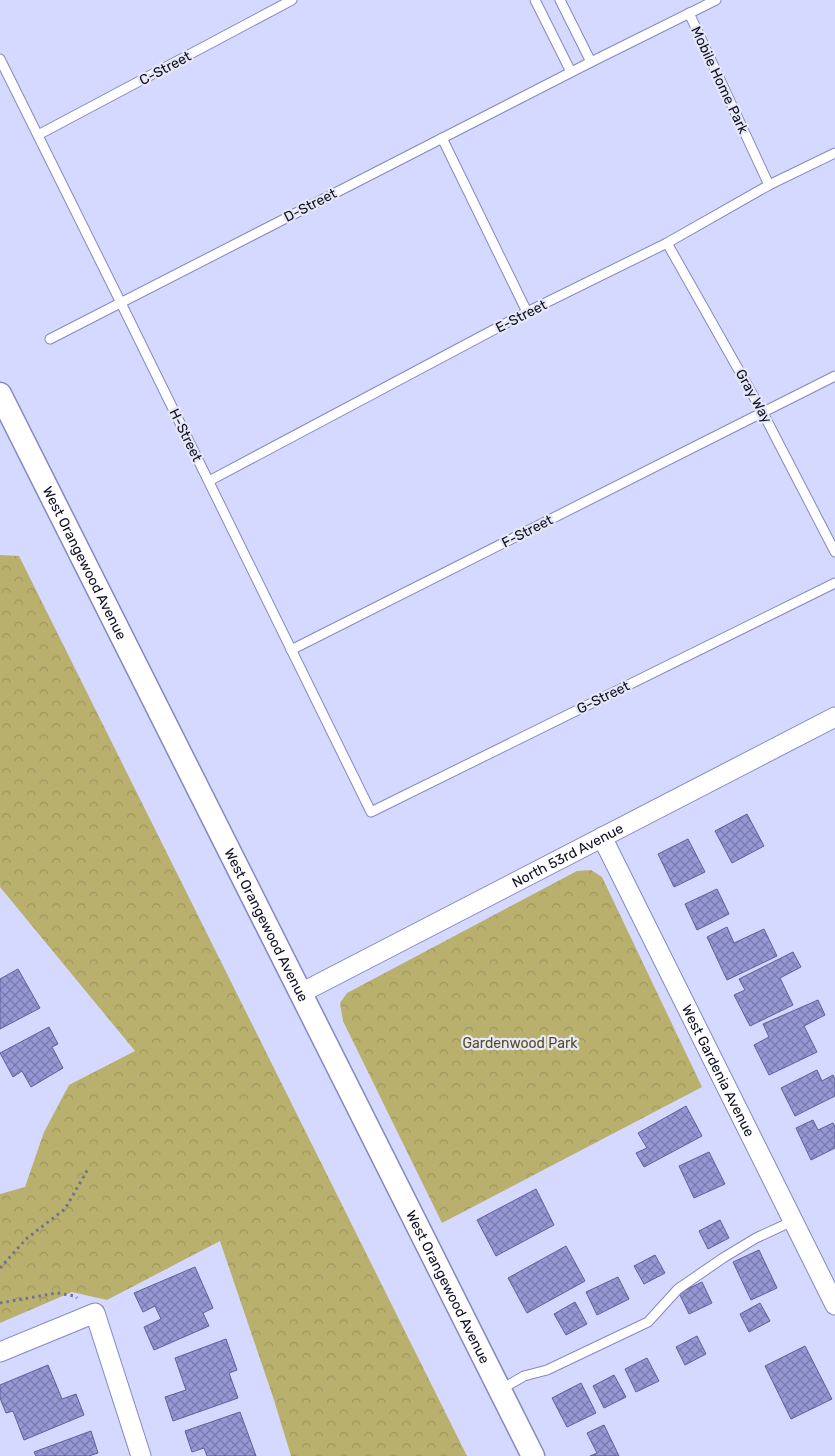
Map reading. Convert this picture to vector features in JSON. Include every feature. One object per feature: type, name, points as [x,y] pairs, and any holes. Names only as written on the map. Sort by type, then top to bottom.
[{"type":"street","name":"West Orangewood Avenue","points":[[0,394],[533,1456]]},
{"type":"street","name":"North 53rd Avenue","points":[[301,993],[835,717]]},
{"type":"street","name":"West Gardenia Avenue","points":[[602,837],[835,1305]]},
{"type":"street","points":[[0,1352],[95,1313],[141,1456]]},
{"type":"lane","name":"C-Street","points":[[38,136],[292,0]]},
{"type":"lane","points":[[535,0],[571,72]]},
{"type":"lane","points":[[560,0],[591,62]]},
{"type":"lane","points":[[690,13],[716,0]]},
{"type":"lane","name":"Mobile Home Park","points":[[571,72],[690,13],[769,185]]},
{"type":"lane","name":"H-Street","points":[[0,59],[371,812]]},
{"type":"lane","name":"D-Street","points":[[50,339],[571,72]]},
{"type":"lane","points":[[442,138],[527,312]]},
{"type":"lane","name":"E-Street","points":[[209,481],[527,312],[667,242],[769,185],[835,153]]},
{"type":"lane","name":"Gray Way","points":[[667,242],[764,413],[835,552]]},
{"type":"lane","name":"F-Street","points":[[292,650],[835,376]]},
{"type":"lane","name":"G-Street","points":[[371,812],[835,582]]},
{"type":"lane","points":[[500,1390],[524,1376],[546,1370],[648,1322],[678,1288],[756,1238],[793,1221]]},
{"type":"path","points":[[0,1268],[26,1239],[65,1209],[88,1169]]},
{"type":"path","points":[[0,1303],[57,1293],[75,1296],[95,1313]]},
{"type":"green space","points":[[0,555],[19,556],[467,1456],[291,1456],[220,1241],[107,1300],[72,1292],[0,1323],[0,1194],[25,1187],[44,1132],[69,1085],[135,1051],[0,887]]},
{"type":"green space","name":"Gardenwood Park","points":[[591,870],[602,877],[702,1087],[442,1223],[343,1021],[340,1003],[347,993],[577,871]]},
{"type":"building","points":[[747,814],[764,846],[732,863],[715,831]]},
{"type":"building","points":[[688,839],[705,872],[674,887],[658,854]]},
{"type":"building","points":[[717,889],[729,914],[697,930],[685,904]]},
{"type":"building","points":[[727,927],[734,943],[764,929],[777,956],[727,980],[707,937]]},
{"type":"building","points":[[793,952],[801,967],[780,978],[793,1005],[750,1026],[734,995],[745,990],[739,979]]},
{"type":"building","points":[[18,969],[40,1008],[0,1029],[0,979]]},
{"type":"building","points":[[818,1000],[825,1015],[804,1026],[817,1052],[769,1075],[754,1045],[769,1037],[763,1024]]},
{"type":"building","points":[[49,1027],[58,1044],[52,1047],[63,1068],[31,1087],[22,1071],[13,1077],[0,1053]]},
{"type":"building","points":[[817,1070],[822,1081],[833,1075],[835,1079],[835,1096],[795,1116],[781,1088]]},
{"type":"building","points":[[686,1106],[702,1136],[644,1167],[636,1153],[647,1148],[638,1133]]},
{"type":"building","points":[[813,1120],[818,1130],[833,1123],[835,1126],[835,1148],[811,1160],[796,1128]]},
{"type":"building","points":[[709,1152],[725,1184],[694,1198],[679,1166]]},
{"type":"building","points":[[536,1189],[554,1225],[496,1256],[477,1220]]},
{"type":"building","points":[[720,1220],[729,1238],[708,1249],[699,1231]]},
{"type":"building","points":[[566,1246],[585,1281],[527,1313],[508,1278]]},
{"type":"building","points":[[759,1250],[777,1288],[751,1300],[733,1262]]},
{"type":"building","points":[[655,1255],[665,1273],[644,1284],[634,1266]]},
{"type":"building","points":[[195,1267],[213,1308],[203,1313],[209,1326],[154,1350],[144,1327],[161,1319],[155,1306],[143,1312],[134,1293]]},
{"type":"building","points":[[618,1277],[629,1299],[597,1315],[586,1292]]},
{"type":"building","points":[[702,1282],[712,1303],[689,1314],[679,1293]]},
{"type":"building","points":[[575,1302],[587,1324],[566,1335],[554,1314]]},
{"type":"building","points":[[760,1303],[770,1321],[749,1332],[740,1314]]},
{"type":"building","points":[[697,1336],[706,1354],[685,1365],[676,1347]]},
{"type":"building","points":[[226,1339],[237,1370],[229,1373],[238,1398],[173,1421],[165,1397],[186,1390],[175,1358]]},
{"type":"building","points":[[805,1346],[832,1399],[791,1419],[765,1366]]},
{"type":"building","points":[[647,1358],[659,1381],[636,1392],[625,1369]]},
{"type":"building","points":[[48,1365],[62,1399],[76,1394],[84,1415],[24,1440],[13,1411],[6,1413],[0,1398],[0,1385]]},
{"type":"building","points":[[614,1375],[626,1397],[604,1408],[593,1386]]},
{"type":"building","points":[[581,1383],[596,1413],[567,1427],[552,1398]]},
{"type":"building","points":[[240,1412],[256,1456],[207,1456],[204,1448],[192,1452],[185,1431]]},
{"type":"building","points":[[604,1425],[619,1456],[590,1456],[597,1453],[587,1433]]},
{"type":"building","points":[[91,1431],[98,1453],[89,1456],[36,1456],[34,1452]]}]
